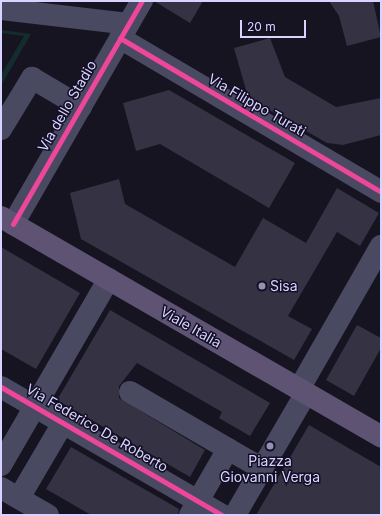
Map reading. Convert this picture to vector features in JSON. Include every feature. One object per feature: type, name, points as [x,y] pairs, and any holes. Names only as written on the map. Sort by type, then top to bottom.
[{"type":"main road","name":"Viale Italia","points":[[7,220],[381,436]]},
{"type":"street","name":"Via dello Stadio","points":[[7,220],[81,107],[142,1]]},
{"type":"street","points":[[1,9],[124,31]]},
{"type":"street","name":"Via Filippo Turati","points":[[124,31],[381,192]]},
{"type":"street","points":[[1,129],[32,78],[81,107]]},
{"type":"street","points":[[235,515],[262,469],[302,391],[381,246]]},
{"type":"street","points":[[1,465],[109,279]]},
{"type":"street","name":"Via Federico De Roberto","points":[[1,387],[63,423],[190,502],[222,515]]},
{"type":"street","points":[[130,392],[262,469]]},
{"type":"street","points":[[48,515],[10,493],[63,423]]},
{"type":"street","points":[[190,502],[228,449]]},
{"type":"green space","points":[[1,30],[31,34],[2,84],[1,75],[24,36],[1,33]]},
{"type":"building","points":[[154,1],[203,1],[190,23]]},
{"type":"building","points":[[329,1],[373,1],[381,37],[347,46],[339,16]]},
{"type":"building","points":[[270,38],[285,77],[336,107],[381,98],[381,135],[343,145],[327,143],[255,102],[246,90],[234,48]]},
{"type":"building","points":[[169,90],[295,163],[269,208],[160,144],[136,151],[123,103]]},
{"type":"building","points":[[119,179],[125,204],[235,267],[263,218],[306,243],[337,188],[379,213],[360,246],[337,232],[288,316],[312,329],[294,360],[81,239],[70,193]]},
{"type":"building","points":[[1,247],[80,293],[36,369],[1,349]]},
{"type":"building","points":[[110,310],[270,403],[250,436],[219,418],[222,412],[137,363],[119,386],[119,398],[205,450],[190,477],[57,400]]},
{"type":"building","points":[[357,325],[381,338],[381,348],[354,396],[326,380]]},
{"type":"building","points":[[309,425],[381,467],[381,515],[256,515]]},
{"type":"building","points":[[71,447],[179,509],[178,515],[91,515],[46,489]]},
{"type":"cycle path","points":[[13,224],[142,1]]},
{"type":"cycle path","points":[[120,38],[381,192]]},
{"type":"cycle path","points":[[1,387],[222,515]]},
{"type":"place","name":"Sisa","points":[[262,286]]},
{"type":"place","name":"Piazza Giovanni Verga","points":[[270,446]]}]
